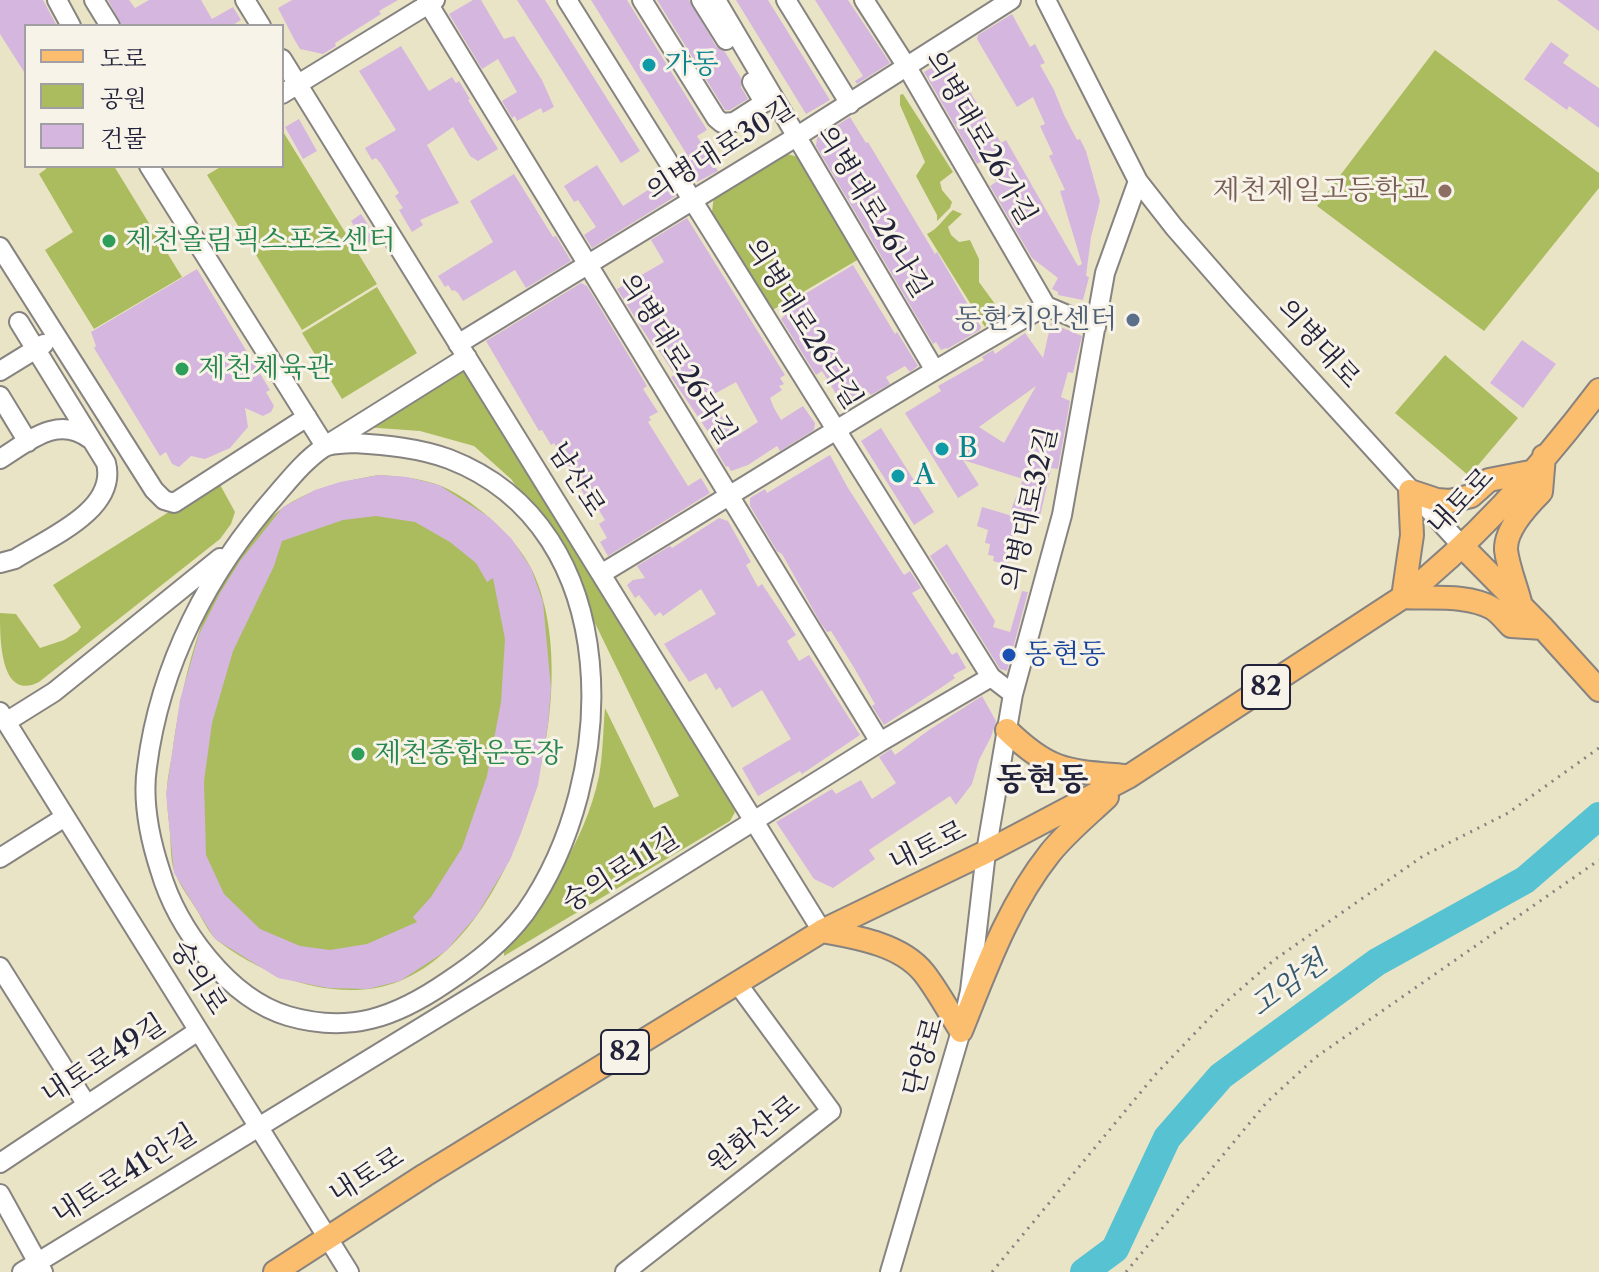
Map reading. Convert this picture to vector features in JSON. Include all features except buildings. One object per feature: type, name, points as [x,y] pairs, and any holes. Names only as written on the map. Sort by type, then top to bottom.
[{"type":"main road","name":"내토로","points":[[275,1272],[822,931],[986,852],[1128,777],[1403,597],[1462,546],[1599,390]]},
{"type":"main road","points":[[1521,606],[1506,548],[1512,530],[1527,506],[1541,492],[1537,464],[1489,480],[1471,496],[1450,501],[1410,491],[1412,535],[1403,597],[1444,600],[1459,597],[1493,608],[1511,626],[1543,628]]},
{"type":"main road","name":"의병대로","points":[[1462,546],[1599,690]]},
{"type":"main road","points":[[1007,730],[1050,765],[1068,771],[1128,777]]},
{"type":"main road","points":[[961,1031],[1006,921],[1022,892],[1051,851],[1128,777]]},
{"type":"main road","points":[[822,931],[858,938],[912,961],[923,972],[961,1031]]},
{"type":"street","points":[[57,0],[70,24]]},
{"type":"street","points":[[94,0],[109,24]]},
{"type":"street","points":[[245,0],[260,24]]},
{"type":"street","name":"의병대로26다길","points":[[567,0],[991,677]]},
{"type":"street","points":[[642,0],[716,118],[728,124],[759,107],[762,99],[701,0]]},
{"type":"street","name":"의병대로26나길","points":[[716,0],[934,369]]},
{"type":"street","points":[[786,0],[850,104]]},
{"type":"street","name":"의병대로26가길","points":[[864,0],[907,67],[1046,306]]},
{"type":"street","name":"의병대로30길","points":[[235,546],[294,475],[325,446],[587,266],[850,104],[1011,0]]},
{"type":"street","name":"의병대로","points":[[1046,0],[1138,181],[1237,299],[1462,546]]},
{"type":"street","points":[[290,89],[430,1]]},
{"type":"street","name":"의병대로26라길","points":[[430,1],[587,266],[880,742]]},
{"type":"street","name":"남산로","points":[[284,66],[290,89],[462,350],[822,931]]},
{"type":"street","points":[[150,168],[325,446],[369,444],[430,454],[467,468],[509,496],[530,516],[565,569],[583,611],[589,647],[592,702],[581,787],[571,821],[545,879],[525,912],[484,958],[424,998],[390,1014],[345,1024],[324,1024],[277,1013],[216,970],[165,886],[154,851],[146,808],[146,770],[153,728],[181,641],[235,546]]},
{"type":"street","name":"의병대로32길","points":[[986,852],[1013,694],[1062,515],[1105,273],[1138,181]]},
{"type":"street","points":[[0,247],[154,490],[168,503],[174,503],[307,417]]},
{"type":"street","points":[[601,574],[934,369],[1046,306],[1096,327]]},
{"type":"street","points":[[0,563],[15,559],[97,504],[105,489],[108,470],[19,322]]},
{"type":"street","points":[[0,371],[57,337]]},
{"type":"street","points":[[0,396],[28,442]]},
{"type":"street","points":[[0,459],[45,431],[64,428],[85,435],[92,441]]},
{"type":"street","points":[[3,717],[54,692],[235,546]]},
{"type":"street","points":[[991,677],[1013,694]]},
{"type":"street","name":"숭의로11길","points":[[257,1126],[880,742],[991,677]]},
{"type":"street","name":"숭의로","points":[[3,717],[349,1272]]},
{"type":"street","points":[[0,858],[65,817]]},
{"type":"street","name":"단양로","points":[[890,1272],[961,1031],[970,991],[986,852]]},
{"type":"street","points":[[0,967],[87,1105]]},
{"type":"street","name":"원화산로","points":[[625,1272],[831,1111],[737,983]]},
{"type":"street","name":"내토로49길","points":[[0,1163],[198,1031]]},
{"type":"street","name":"내토로41안길","points":[[34,1269],[257,1126]]},
{"type":"street","points":[[0,1194],[34,1269]]},
{"type":"path","points":[[992,1272],[1155,1075],[1219,1008],[1274,960],[1423,856],[1508,813],[1599,748]]},
{"type":"path","points":[[1126,1272],[1267,1102],[1316,1057],[1599,860]]},
{"type":"green space","points":[[1435,50],[1599,173],[1599,188],[1484,331],[1317,206]]},
{"type":"green space","points":[[903,94],[953,172],[940,182],[942,190],[952,202],[937,221],[937,215],[916,176],[925,162],[900,105],[900,95]]},
{"type":"green space","points":[[284,133],[377,284],[302,330],[207,175],[219,168],[284,168]]},
{"type":"green space","points":[[784,153],[798,157],[859,259],[771,311],[712,212],[714,195]]},
{"type":"green space","name":"제천올림픽스포츠센터","points":[[115,168],[182,277],[94,329],[45,250],[73,232],[39,174],[46,169]]},
{"type":"green space","points":[[953,210],[962,214],[948,227],[951,235],[959,242],[970,240],[979,259],[979,282],[995,304],[985,327],[927,234]]},
{"type":"green space","points":[[377,287],[417,353],[342,399],[302,333]]},
{"type":"green space","points":[[1445,355],[1518,418],[1469,476],[1395,413]]},
{"type":"green space","points":[[459,370],[467,373],[735,812],[730,821],[504,956],[504,951],[561,869],[584,824],[599,776],[605,708],[654,808],[679,796],[541,512],[532,508],[511,479],[474,446],[420,431],[364,427]]},
{"type":"green space","name":"제천종합운동장","points":[[379,475],[422,480],[449,490],[490,518],[524,556],[547,616],[552,673],[547,735],[533,798],[510,858],[480,912],[443,954],[400,981],[377,988],[329,989],[305,984],[259,966],[212,935],[174,871],[167,786],[189,666],[202,623],[230,565],[268,520],[293,501],[334,484]]},
{"type":"green space","points":[[218,481],[235,512],[220,539],[39,682],[26,686],[16,683],[10,676],[2,651],[0,613],[16,614],[40,648],[64,640],[81,627],[53,585]]},
{"type":"waterway","name":"고암천","points":[[1084,1272],[1115,1249],[1167,1138],[1221,1076],[1377,962],[1525,880],[1599,816]]},
{"type":"place","name":"가동","points":[[649,65]]},
{"type":"place","name":"제천제일고등학교","points":[[1445,191]]},
{"type":"place","name":"제천올림픽스포츠센터","points":[[109,241]]},
{"type":"place","name":"동현치안센터","points":[[1133,320]]},
{"type":"place","name":"제천체육관","points":[[182,369]]},
{"type":"place","name":"B","points":[[942,449]]},
{"type":"place","name":"A","points":[[898,476]]},
{"type":"place","name":"동현동","points":[[1009,655]]},
{"type":"place","name":"제천종합운동장","points":[[358,754]]},
{"type":"district","name":"동현동","points":[[1042,781]]}]
